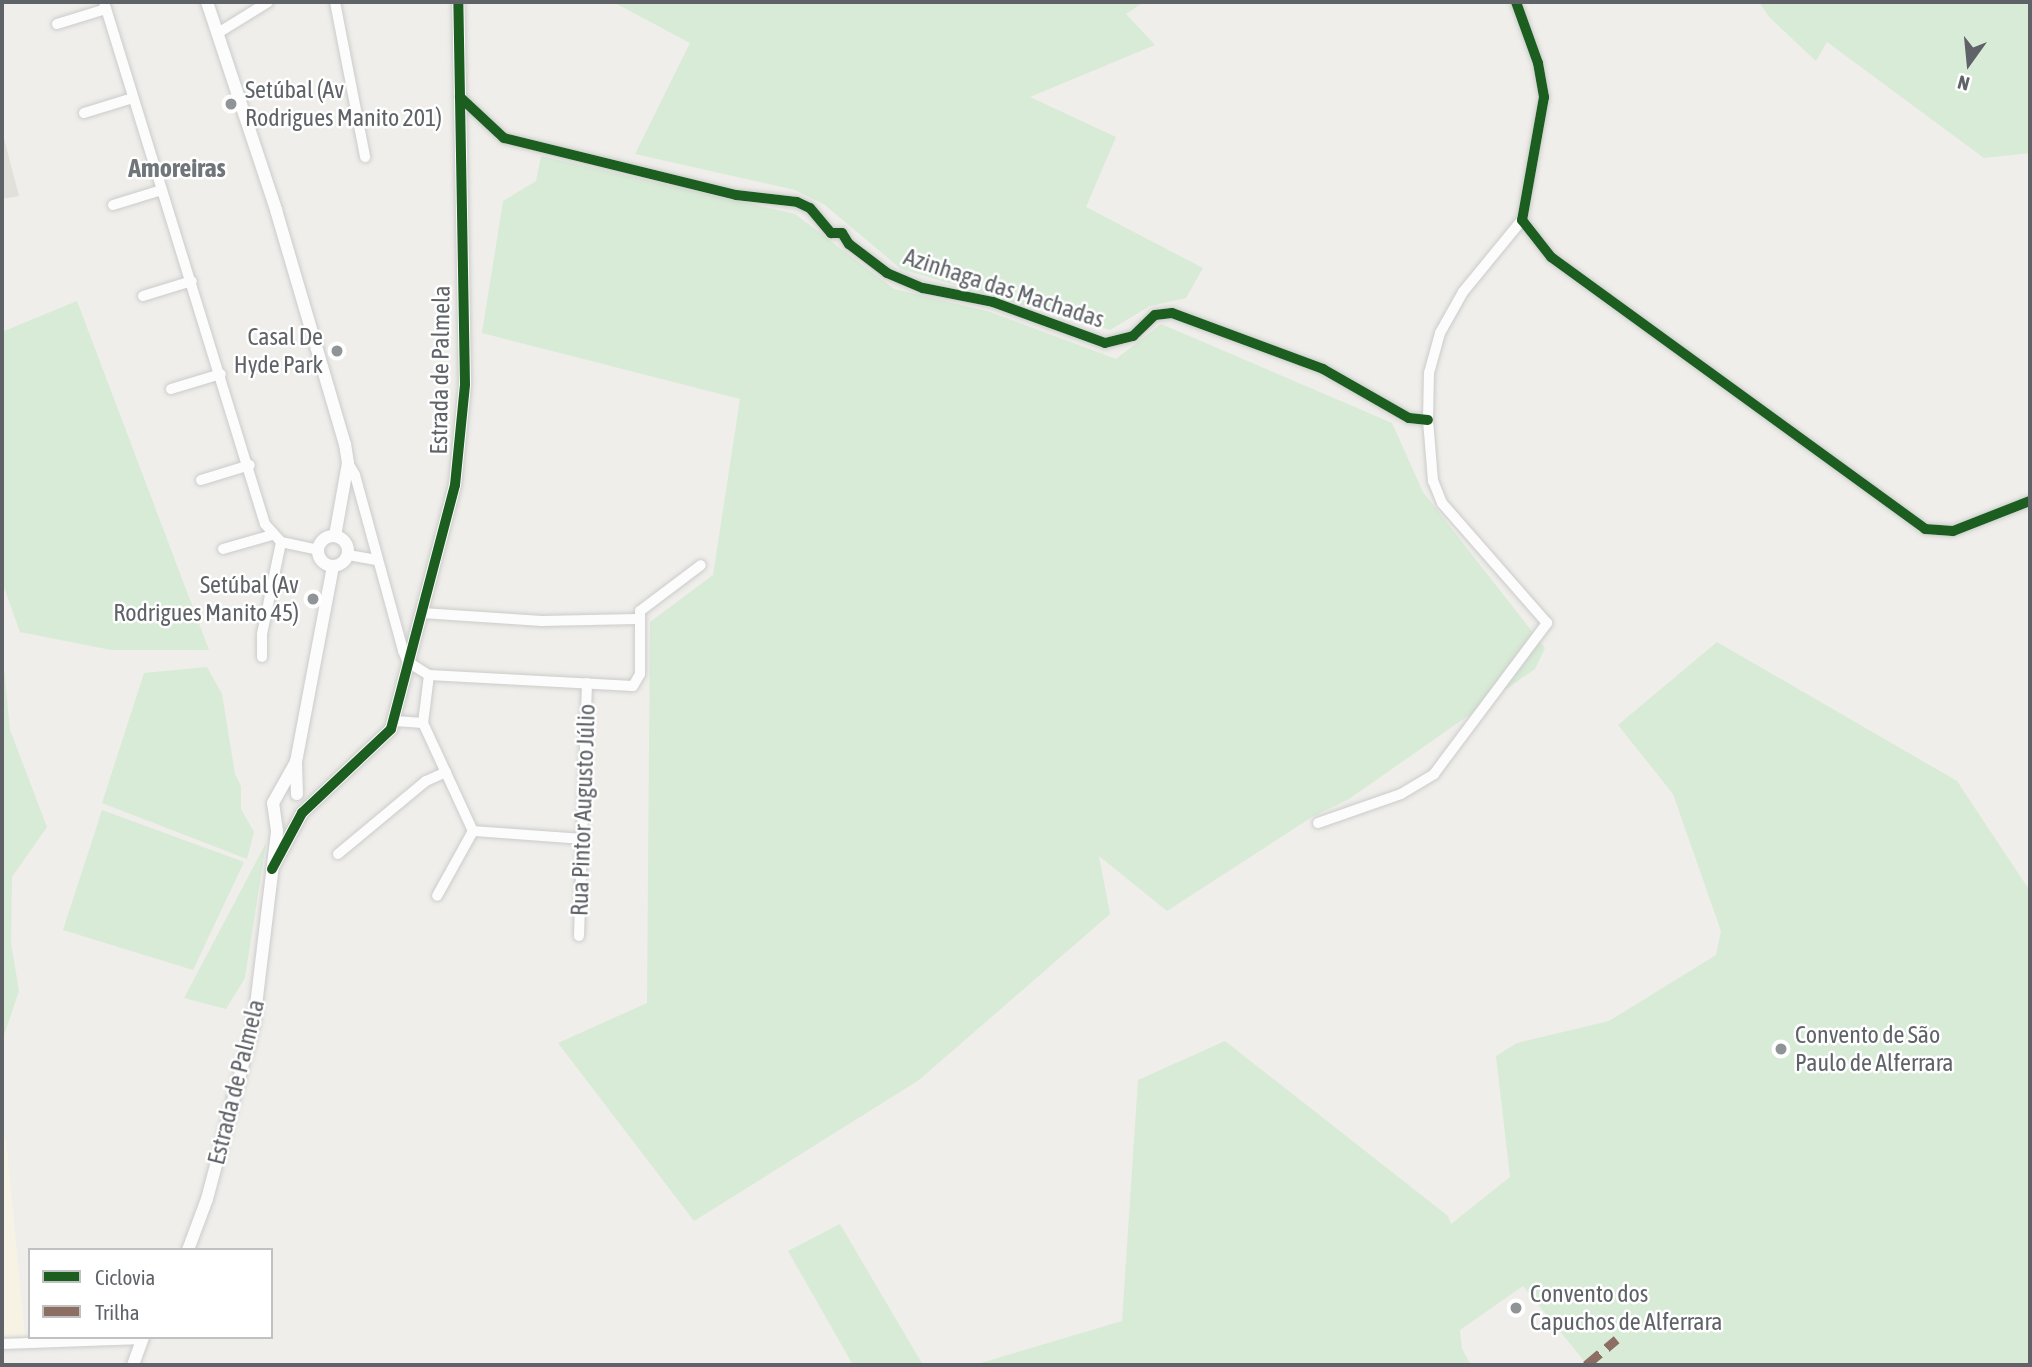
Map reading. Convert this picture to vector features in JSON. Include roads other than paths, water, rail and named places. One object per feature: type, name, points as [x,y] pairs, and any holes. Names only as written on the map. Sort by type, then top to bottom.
[{"type":"street","points":[[207,2],[276,210],[408,662],[429,675],[633,686],[640,674],[637,619],[648,604],[701,565]]},
{"type":"street","points":[[218,33],[268,2]]},
{"type":"street","points":[[335,2],[365,157]]},
{"type":"street","name":"Estrada de Palmela","points":[[272,869],[300,815],[387,734],[395,721],[455,485],[464,424],[458,2]]},
{"type":"street","points":[[1318,823],[1401,794],[1434,775],[1547,623],[1442,503],[1433,481],[1428,420],[1429,373],[1440,333],[1463,292],[1522,220],[1544,97],[1538,63],[1516,2]]},
{"type":"street","points":[[57,24],[105,5],[271,535],[281,542],[318,550]]},
{"type":"street","name":"Azinhaga das Machadas","points":[[460,97],[504,138],[736,195],[797,202],[810,208],[831,233],[842,233],[849,244],[878,267],[923,288],[993,302],[1105,343],[1124,341],[1155,315],[1172,313],[1323,369],[1409,418],[1428,420]]},
{"type":"street","points":[[84,113],[133,98]]},
{"type":"street","points":[[114,205],[162,190]]},
{"type":"street","points":[[1522,220],[1551,257],[1908,521],[1934,532],[1953,531],[2030,501]]},
{"type":"street","points":[[143,296],[192,281]]},
{"type":"street","points":[[172,389],[221,374]]},
{"type":"street","points":[[335,536],[348,463]]},
{"type":"street","points":[[201,480],[250,466]]},
{"type":"street","points":[[223,549],[271,535]]},
{"type":"street","points":[[333,566],[320,559],[318,550],[326,538],[335,536],[347,545],[348,555]]},
{"type":"street","points":[[262,657],[262,634],[281,542]]},
{"type":"street","points":[[296,762],[278,795],[274,812],[285,821],[300,815],[296,762],[333,566],[348,555],[377,560]]},
{"type":"street","points":[[422,613],[542,621],[637,619]]},
{"type":"street","points":[[429,675],[423,723],[472,831]]},
{"type":"street","name":"Rua Pintor Augusto Júlio","points":[[579,936],[587,683]]},
{"type":"street","points":[[395,721],[423,723]]},
{"type":"street","points":[[338,854],[426,781],[446,772]]},
{"type":"street","name":"Estrada de Palmela","points":[[298,795],[328,788]]},
{"type":"street","points":[[278,795],[285,791],[298,795]]},
{"type":"street","name":"Estrada de Palmela","points":[[189,1248],[207,1199],[254,1021],[272,869],[274,812]]},
{"type":"street","points":[[472,831],[582,839]]},
{"type":"street","points":[[438,896],[472,831]]},
{"type":"street","points":[[2,1344],[120,1339]]},
{"type":"street","points":[[133,1365],[143,1339]]},
{"type":"place","name":"Setúbal (Av Rodrigues Manito 201)","points":[[231,104]]},
{"type":"place","name":"Casal De Hyde Park","points":[[337,351]]},
{"type":"place","name":"Setúbal (Av Rodrigues Manito 45)","points":[[313,599]]},
{"type":"place","name":"Convento de São Paulo de Alferrara","points":[[1781,1049]]},
{"type":"place","name":"Convento dos Capuchos de Alferrara","points":[[1516,1308]]},
{"type":"district","name":"Amoreiras","points":[[177,169]]}]
